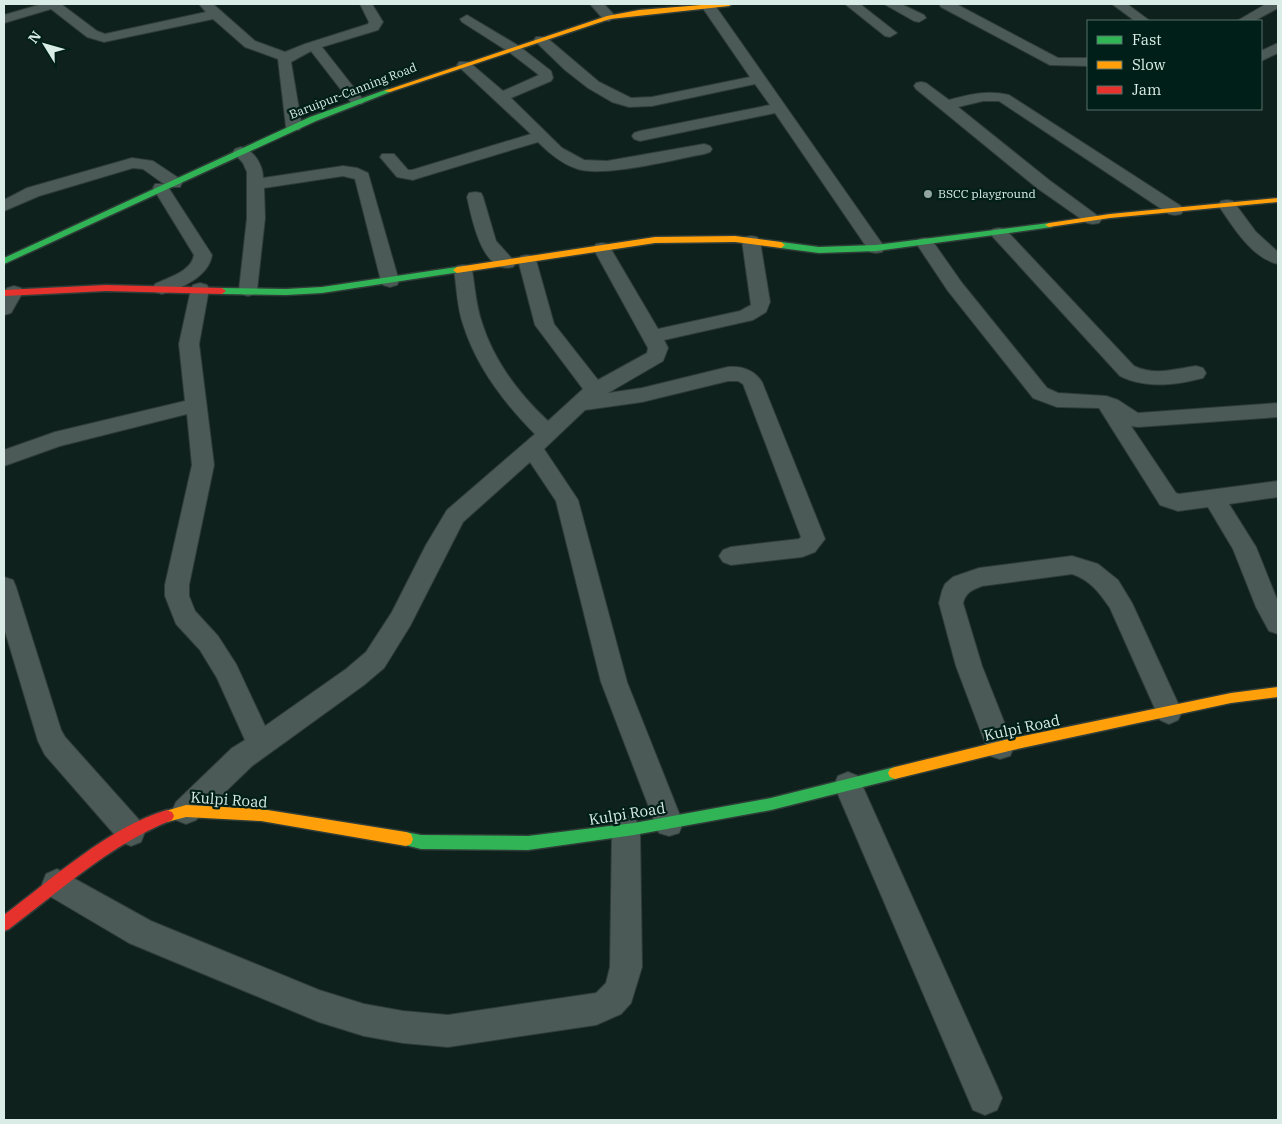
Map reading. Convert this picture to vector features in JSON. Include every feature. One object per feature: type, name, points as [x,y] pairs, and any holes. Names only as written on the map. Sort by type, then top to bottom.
[{"type":"main road","name":"Baruipur-Canning Road","points":[[4,261],[294,127],[357,101],[609,17],[640,11],[729,4]]},
{"type":"main road","points":[[9,293],[162,288],[322,290],[671,239],[718,238],[819,250],[876,248],[925,243],[1093,219],[1278,200]]},
{"type":"main road","name":"Kulpi Road","points":[[4,924],[56,884],[131,832],[156,819],[186,811],[260,815],[420,842],[528,843],[670,823],[771,804],[1000,747],[1231,698],[1278,692]]},
{"type":"street","points":[[4,19],[54,4],[92,34],[104,38],[216,14]]},
{"type":"street","points":[[205,4],[250,44],[286,57],[373,27],[376,22],[366,4]]},
{"type":"street","points":[[597,4],[609,17]]},
{"type":"street","points":[[852,4],[890,33]]},
{"type":"street","points":[[891,4],[919,18]]},
{"type":"street","points":[[946,4],[1055,62],[1087,62]]},
{"type":"street","points":[[1119,4],[1142,20]]},
{"type":"street","points":[[1246,20],[1275,4]]},
{"type":"street","points":[[709,7],[876,248]]},
{"type":"street","points":[[467,19],[514,48],[546,74],[546,78],[500,97]]},
{"type":"street","points":[[541,40],[575,71],[605,92],[627,102],[644,103],[760,79]]},
{"type":"street","points":[[1262,41],[1278,47]]},
{"type":"street","points":[[314,46],[357,101]]},
{"type":"street","points":[[1262,56],[1278,47]]},
{"type":"street","points":[[286,57],[284,61],[294,127]]},
{"type":"street","points":[[464,65],[556,151],[581,165],[608,166],[704,149]]},
{"type":"street","points":[[921,86],[1038,180],[1093,219]]},
{"type":"street","points":[[946,105],[982,96],[992,95],[1004,98],[1175,210]]},
{"type":"street","points":[[640,136],[779,108]]},
{"type":"street","points":[[388,156],[405,175],[413,175],[541,136]]},
{"type":"street","points":[[241,152],[253,167],[255,184],[256,218],[248,290]]},
{"type":"street","points":[[4,206],[33,192],[132,163],[147,164],[167,186],[203,254],[203,259],[196,269],[162,288]]},
{"type":"street","points":[[255,184],[343,171],[357,173],[362,176],[390,281]]},
{"type":"street","points":[[475,197],[487,242],[507,263]]},
{"type":"street","points":[[1227,205],[1255,241],[1271,256],[1278,259]]},
{"type":"street","points":[[999,233],[1127,371],[1135,376],[1148,379],[1196,373]]},
{"type":"street","points":[[652,336],[746,316],[759,308],[761,302],[751,241]]},
{"type":"street","points":[[925,243],[955,287],[1040,393],[1051,399],[1064,402],[1106,403],[1132,419],[1138,420],[1278,410]]},
{"type":"street","points":[[186,811],[242,757],[356,677],[374,660],[401,619],[449,524],[455,516],[540,441],[586,397],[656,356],[658,348],[652,336],[602,248]]},
{"type":"street","points":[[527,260],[545,325],[586,397]]},
{"type":"street","points":[[463,270],[472,323],[495,372],[531,418],[557,483],[569,506],[614,682],[670,823]]},
{"type":"street","points":[[200,289],[188,344],[203,465],[176,585],[177,596],[186,617],[209,643],[227,672],[260,744]]},
{"type":"street","points":[[4,310],[9,293]]},
{"type":"street","points":[[586,397],[642,395],[736,373],[749,378],[813,539],[802,548],[732,556]]},
{"type":"street","points":[[1106,403],[1170,501],[1178,503],[1278,489]]},
{"type":"street","points":[[4,458],[55,440],[196,405]]},
{"type":"street","points":[[1214,498],[1239,537],[1268,608],[1278,624]]},
{"type":"street","points":[[1000,747],[969,666],[951,603],[954,591],[962,584],[979,577],[1072,565],[1098,576],[1109,586],[1120,603],[1169,712]]},
{"type":"street","points":[[4,587],[48,733],[55,746],[131,832]]},
{"type":"street","points":[[848,785],[985,1098]]},
{"type":"street","points":[[56,884],[140,932],[319,1006],[364,1020],[403,1027],[448,1030],[596,1008],[610,1003],[620,992],[626,967],[626,830]]},
{"type":"traffic: fast","points":[[4,261],[313,119],[388,91]]},
{"type":"traffic: fast","points":[[781,245],[819,250],[876,248],[1049,225]]},
{"type":"traffic: fast","points":[[222,291],[286,292],[322,290],[457,270]]},
{"type":"traffic: fast","points":[[406,839],[421,842],[528,843],[634,829],[771,804],[895,773]]},
{"type":"traffic: slow","points":[[388,91],[609,17],[639,12],[729,4]]},
{"type":"traffic: slow","points":[[1049,225],[1110,216],[1278,200]]},
{"type":"traffic: slow","points":[[457,270],[655,240],[735,239],[781,245]]},
{"type":"traffic: slow","points":[[895,773],[1013,744],[1231,698],[1278,692]]},
{"type":"traffic: slow","points":[[167,816],[186,811],[261,815],[406,839]]},
{"type":"traffic: jam","points":[[4,293],[106,288],[222,291]]},
{"type":"traffic: jam","points":[[4,924],[112,844],[145,824],[167,816]]},
{"type":"place","name":"BSCC playground","points":[[928,194]]}]
